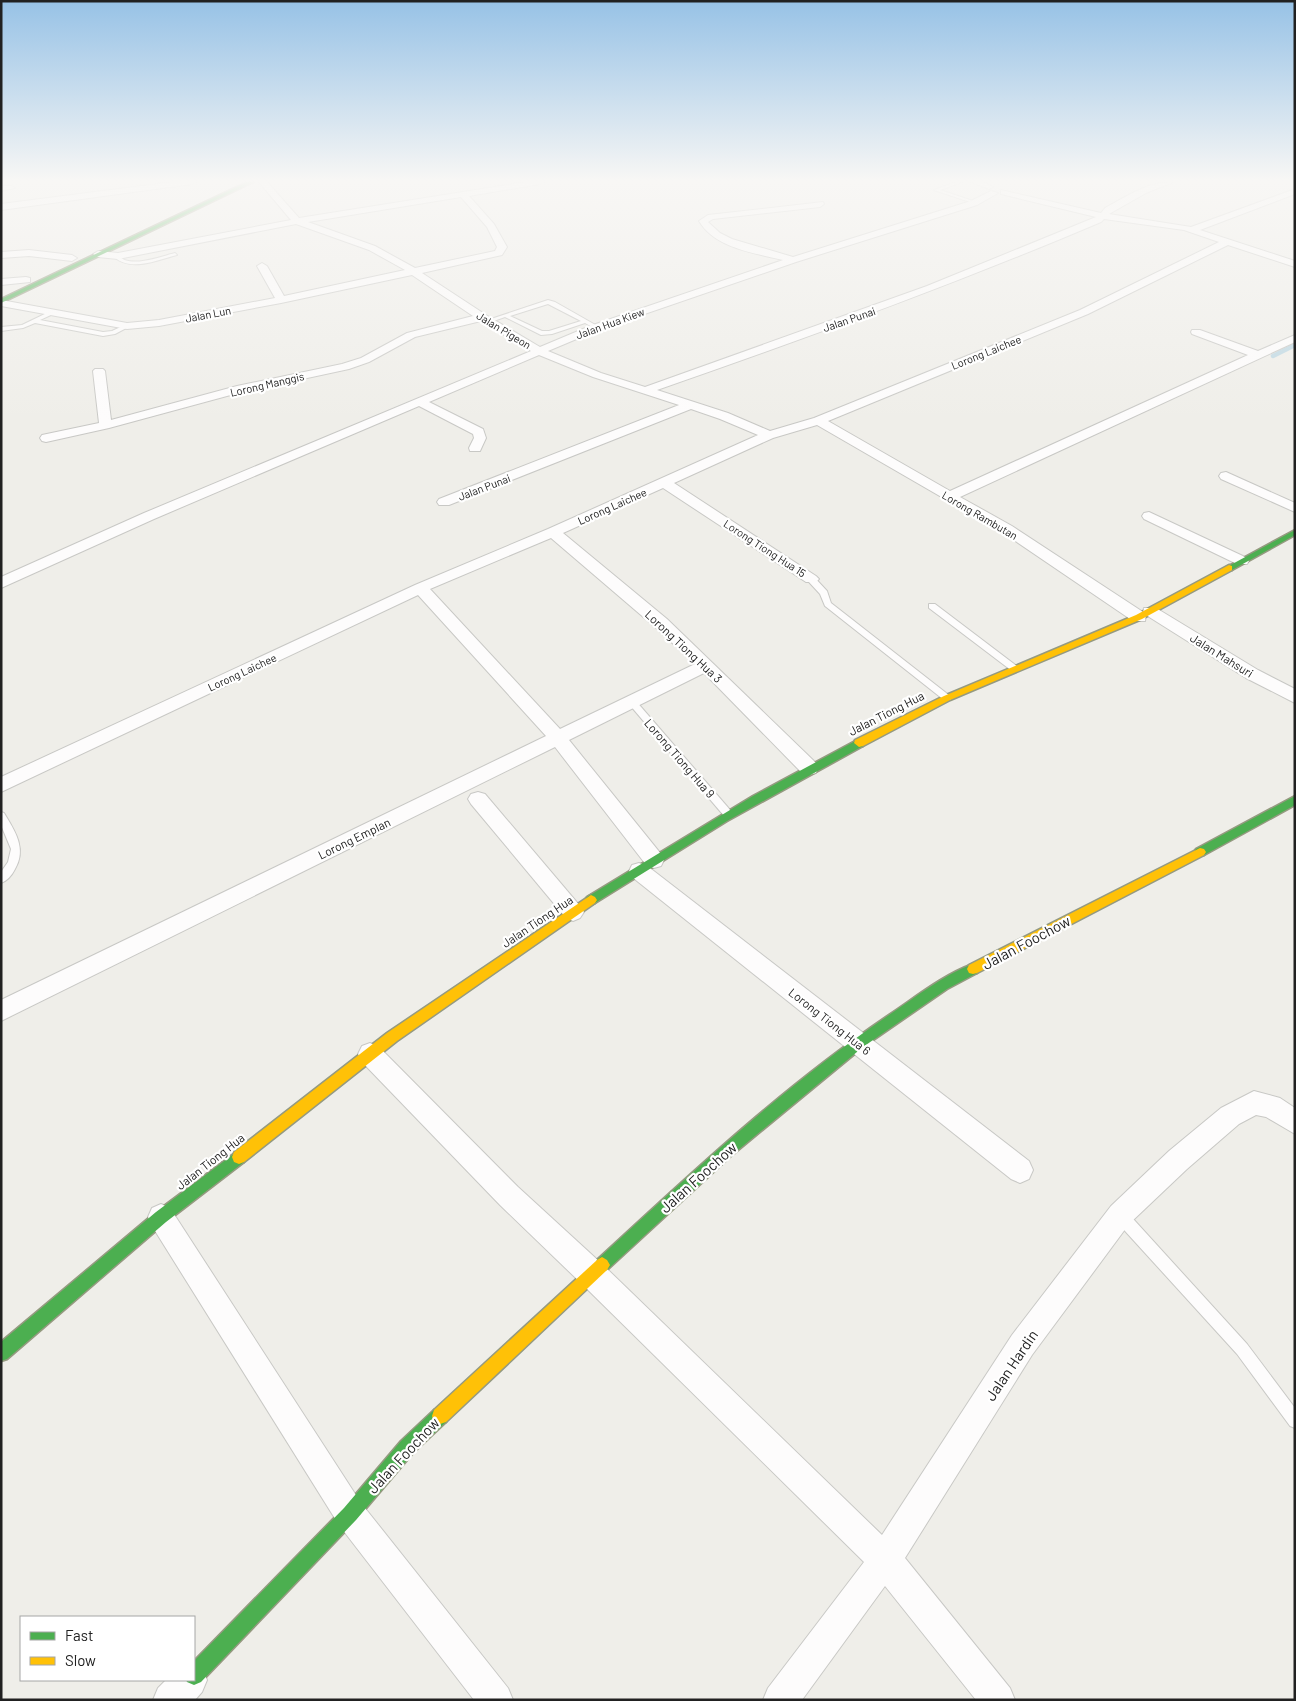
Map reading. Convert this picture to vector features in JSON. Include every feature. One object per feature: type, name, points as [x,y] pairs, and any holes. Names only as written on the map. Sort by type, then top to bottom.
[{"type":"street","points":[[1,293],[65,261]]},
{"type":"street","points":[[1,302],[83,261]]},
{"type":"street","name":"Jalan Pigeon","points":[[397,261],[413,270],[485,319],[540,351],[597,375],[691,405],[769,435]]},
{"type":"street","name":"Jalan Lun","points":[[1,302],[127,326],[159,323],[281,300],[460,261]]},
{"type":"street","name":"Jalan Hua Kiew","points":[[1,583],[149,516],[596,327],[789,261]]},
{"type":"street","name":"Jalan Punai","points":[[646,390],[870,312],[1003,261]]},
{"type":"street","name":"Lorong Laichee","points":[[1,785],[420,588],[666,483],[769,435],[818,421],[1084,312],[1187,261]]},
{"type":"street","points":[[262,266],[281,300]]},
{"type":"street","points":[[1,282],[26,280]]},
{"type":"street","name":"Lorong Manggis","points":[[46,438],[105,425],[238,390],[345,367],[365,360],[411,335],[485,319]]},
{"type":"street","points":[[1196,332],[1258,355]]},
{"type":"street","points":[[948,497],[1295,338]]},
{"type":"street","points":[[99,370],[105,425]]},
{"type":"street","points":[[420,402],[479,432],[480,438],[475,448]]},
{"type":"street","name":"Jalan Punai","points":[[444,502],[691,405]]},
{"type":"street","name":"Lorong Rambutan","points":[[818,421],[1007,529],[1144,614]]},
{"type":"street","points":[[1226,476],[1295,508]]},
{"type":"street","name":"Lorong Tiong Hua 15","points":[[666,483],[811,579]]},
{"type":"street","points":[[1150,516],[1242,561]]},
{"type":"street","name":"Lorong Tiong Hua 3","points":[[553,532],[661,623],[809,768]]},
{"type":"street","name":"Jalan Tiong Hua","points":[[1,1353],[161,1217],[370,1054],[573,912],[647,865],[728,814],[809,768],[947,698],[1144,614],[1295,532]]},
{"type":"street","name":"Lorong Tiong Hua 6","points":[[420,588],[558,738],[647,865],[858,1043],[1020,1170]]},
{"type":"street","name":"Jalan Mahsuri","points":[[1144,614],[1295,697]]},
{"type":"street","name":"Lorong Emplan","points":[[1,1011],[706,665]]},
{"type":"street","points":[[478,799],[573,912]]},
{"type":"street","name":"Jalan Foochow","points":[[195,1675],[350,1514],[407,1446],[727,1150],[858,1043],[943,985],[1238,832],[1295,800]]},
{"type":"street","points":[[370,1054],[509,1196],[592,1274],[885,1560],[998,1700]]},
{"type":"street","name":"Jalan Hardin","points":[[780,1700],[885,1560],[1022,1345],[1120,1215],[1230,1116],[1246,1107],[1254,1103],[1271,1106],[1295,1122]]},
{"type":"street","points":[[161,1217],[350,1514],[496,1700]]},
{"type":"street","points":[[170,1700],[189,1681]]},
{"type":"lane","points":[[123,261],[137,263],[144,261]]},
{"type":"lane","points":[[485,319],[548,302],[596,327]]},
{"type":"lane","points":[[1,329],[18,327],[35,321],[51,312]]},
{"type":"lane","points":[[505,315],[540,333],[550,332],[585,321]]},
{"type":"lane","points":[[35,321],[103,334],[113,333],[127,326]]},
{"type":"lane","name":"Lorong Tiong Hua 15","points":[[811,579],[824,593],[828,604],[947,698]]},
{"type":"lane","points":[[932,606],[1015,669]]},
{"type":"lane","name":"Lorong Tiong Hua 9","points":[[632,702],[728,814]]},
{"type":"lane","points":[[1,879],[10,869],[17,854],[16,844],[3,822]]},
{"type":"lane","points":[[1120,1215],[1242,1349],[1295,1421]]},
{"type":"waterway","points":[[1273,356],[1295,345]]},
{"type":"traffic: fast","points":[[1,301],[84,261]]},
{"type":"traffic: fast","points":[[1229,568],[1295,532]]},
{"type":"traffic: fast","points":[[591,900],[723,818],[790,779],[859,743]]},
{"type":"traffic: fast","points":[[1200,852],[1295,800]]},
{"type":"traffic: fast","points":[[602,1265],[727,1150],[858,1043],[943,985],[973,969]]},
{"type":"traffic: fast","points":[[1,1353],[161,1217],[239,1157]]},
{"type":"traffic: fast","points":[[195,1674],[350,1514],[407,1447],[440,1416]]},
{"type":"traffic: slow","points":[[859,743],[947,698],[1139,617],[1229,568]]},
{"type":"traffic: slow","points":[[973,969],[1200,852]]},
{"type":"traffic: slow","points":[[239,1157],[392,1037],[591,900]]},
{"type":"traffic: slow","points":[[440,1416],[602,1265]]}]
